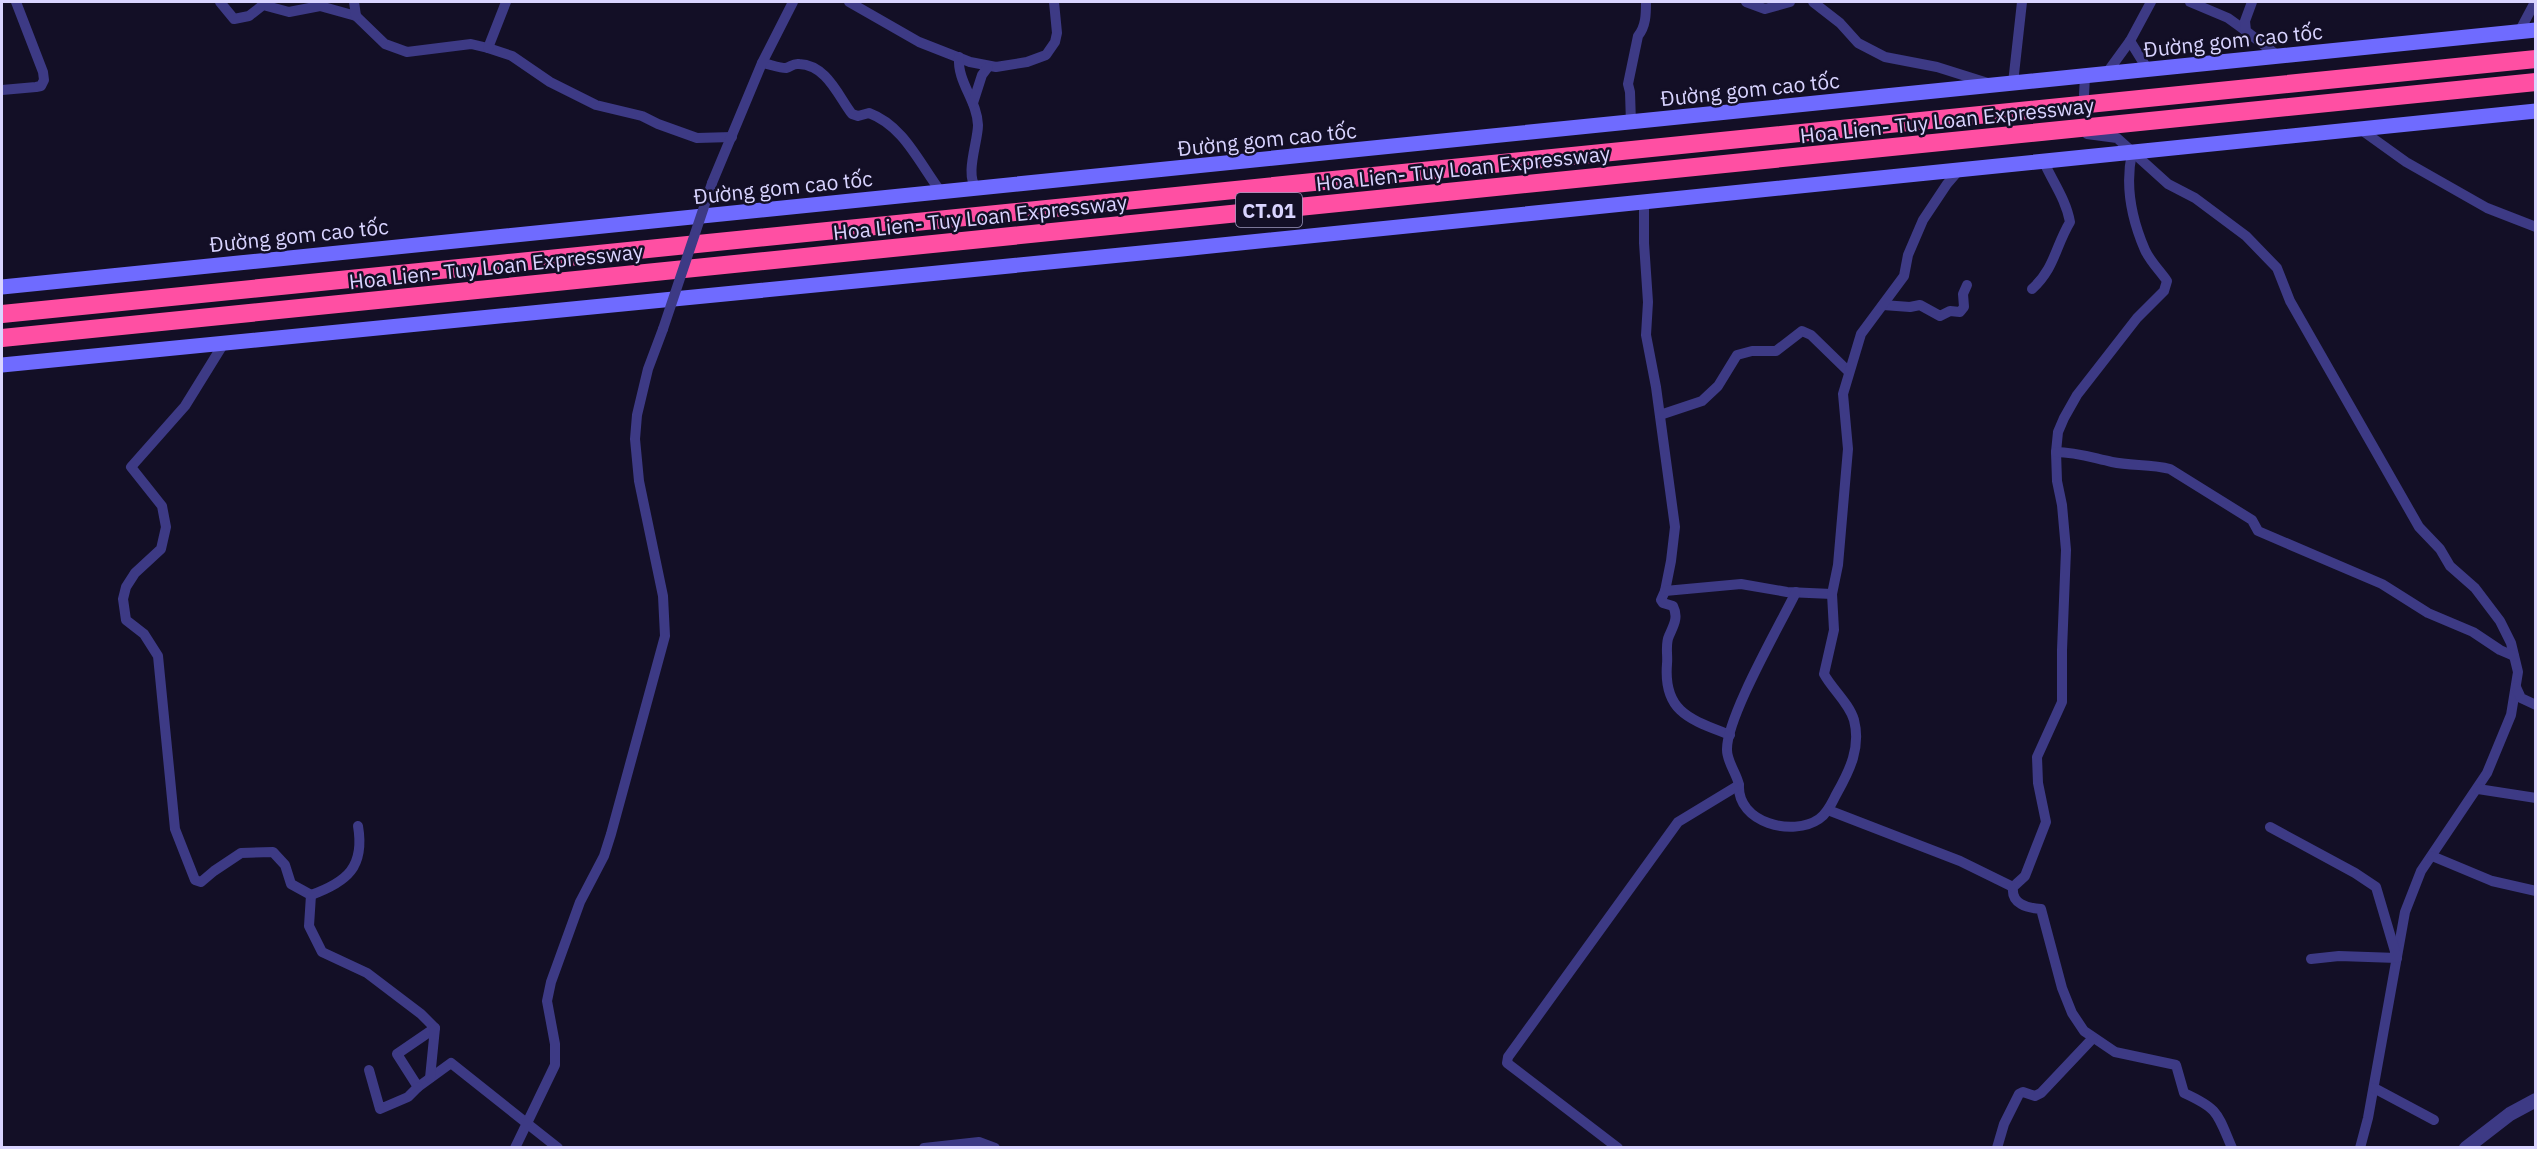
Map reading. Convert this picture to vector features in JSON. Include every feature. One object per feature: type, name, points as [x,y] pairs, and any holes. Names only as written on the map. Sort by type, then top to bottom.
[{"type":"highway","name":"Hoa Lien- Tuy Loan Expressway","points":[[2,314],[2535,59]]},
{"type":"highway","name":"Hoa Lien- Tuy Loan Expressway","points":[[2,338],[2535,82]]},
{"type":"main road","name":"Đường gom cao tốc","points":[[2,287],[2535,30]]},
{"type":"main road","points":[[2,365],[1158,252],[2535,111]]},
{"type":"street","points":[[2,90],[41,86],[44,80],[16,2]]},
{"type":"street","points":[[220,2],[234,19],[249,16],[263,5],[289,12],[320,6],[356,16],[385,44],[406,52],[471,44],[488,48],[512,56],[550,82],[596,105],[642,116],[696,138],[732,137]]},
{"type":"street","points":[[354,2],[356,16]]},
{"type":"street","points":[[488,48],[506,2]]},
{"type":"street","points":[[514,1148],[555,1065],[555,1044],[547,1001],[551,982],[580,902],[604,856],[665,636],[663,596],[639,481],[635,439],[637,415],[648,369],[712,183],[762,63],[792,2]]},
{"type":"street","points":[[849,2],[919,42],[988,67],[1011,66],[1046,55],[1055,42],[1057,33],[1054,2]]},
{"type":"street","points":[[1631,123],[1628,84],[1638,36],[1643,30],[1646,2]]},
{"type":"street","points":[[1746,2],[1765,9],[1790,2]]},
{"type":"street","points":[[2013,83],[2022,2]]},
{"type":"street","points":[[2106,74],[2130,41],[2151,2]]},
{"type":"street","points":[[2190,2],[2228,18],[2278,56]]},
{"type":"street","points":[[2246,31],[2245,21],[2252,2]]},
{"type":"street","points":[[2519,32],[2535,2]]},
{"type":"street","points":[[1819,3],[1858,43],[1885,57],[1937,68],[1994,85]]},
{"type":"street","points":[[2130,41],[2148,70]]},
{"type":"street","points":[[959,57],[962,79],[973,103],[978,126],[970,176],[976,189]]},
{"type":"street","points":[[762,63],[786,68],[795,63],[802,64],[813,68],[830,80],[852,114],[858,116],[868,113],[879,117],[902,135],[941,192]]},
{"type":"street","points":[[973,103],[982,75],[988,67]]},
{"type":"street","points":[[2084,95],[2085,76]]},
{"type":"street","points":[[2360,128],[2406,162],[2487,208],[2535,227]]},
{"type":"street","points":[[2087,134],[2117,138],[2168,184],[2195,198],[2246,236],[2277,268],[2290,301],[2419,527],[2440,549],[2450,566],[2475,588],[2500,621],[2514,656],[2518,672],[2507,726],[2478,789],[2421,871],[2405,912],[2374,1088],[2360,1148]]},
{"type":"street","points":[[2132,153],[2128,186],[2134,213],[2145,251],[2167,281],[2164,291],[2137,318],[2077,395],[2061,425],[2056,452],[2066,550],[2062,702],[2037,757],[2038,783],[2046,822],[2025,876],[2013,888],[2014,900],[2023,906],[2041,909],[2048,943],[2072,1013],[2084,1031],[2115,1052],[2176,1065],[2184,1093],[2204,1101],[2214,1109],[2232,1148]]},
{"type":"street","points":[[2032,289],[2050,269],[2061,237],[2070,222],[2062,195],[2054,185],[2043,160]]},
{"type":"street","points":[[1796,592],[1743,698],[1730,735],[1727,752],[1737,775],[1740,801],[1746,811],[1772,824],[1782,826],[1805,825],[1819,820],[1828,810],[1851,768],[1857,744],[1854,718],[1824,674],[1834,630],[1832,594],[1838,565],[1848,449],[1843,394],[1861,334],[1904,276],[1908,255],[1923,220],[1947,184],[1961,169]]},
{"type":"street","points":[[1644,201],[1648,302],[1646,335],[1660,415],[1675,527],[1665,591],[1661,602],[1673,606],[1676,614],[1674,627],[1667,638],[1666,671],[1671,698],[1679,711],[1687,717],[1730,735]]},
{"type":"street","points":[[1883,305],[1920,305],[1940,316],[1950,311],[1960,312],[1964,307],[1963,294],[1967,285]]},
{"type":"street","points":[[1660,415],[1702,401],[1718,386],[1737,355],[1752,351],[1776,351],[1802,331],[1811,335],[1849,372]]},
{"type":"street","points":[[224,343],[185,406],[131,468],[162,506],[166,527],[161,549],[135,573],[126,586],[123,599],[126,620],[144,634],[158,656],[175,829],[195,880],[201,882],[241,853],[273,852],[285,865],[291,884],[311,895],[333,887],[346,876],[358,859],[361,843],[358,826]]},
{"type":"street","points":[[2056,452],[2071,452],[2114,463],[2170,469],[2252,520],[2258,531],[2382,584],[2428,613],[2473,632],[2500,650],[2514,656]]},
{"type":"street","points":[[1665,591],[1741,584],[1796,592],[1832,594]]},
{"type":"street","points":[[2516,687],[2521,698],[2535,705]]},
{"type":"street","points":[[1618,1148],[1507,1063],[1509,1057],[1678,822],[1739,785]]},
{"type":"street","points":[[2478,789],[2535,798]]},
{"type":"street","points":[[1828,810],[1960,861],[2013,888]]},
{"type":"street","points":[[2270,827],[2355,873],[2376,888],[2397,958]]},
{"type":"street","points":[[2432,856],[2492,881],[2535,891]]},
{"type":"street","points":[[311,895],[309,926],[322,951],[367,973],[421,1014],[435,1028]]},
{"type":"street","points":[[2311,959],[2339,956],[2397,958]]},
{"type":"street","points":[[430,1078],[435,1028]]},
{"type":"street","points":[[418,1087],[397,1054],[435,1028]]},
{"type":"street","points":[[1997,1148],[2004,1124],[2019,1094],[2023,1092],[2035,1096],[2041,1093],[2093,1038]]},
{"type":"street","points":[[369,1070],[380,1109],[408,1096],[451,1063],[558,1148]]},
{"type":"street","points":[[2374,1088],[2434,1120]]},
{"type":"street","points":[[2466,1148],[2510,1114],[2535,1100]]},
{"type":"street","points":[[924,1148],[979,1142],[994,1148]]}]
